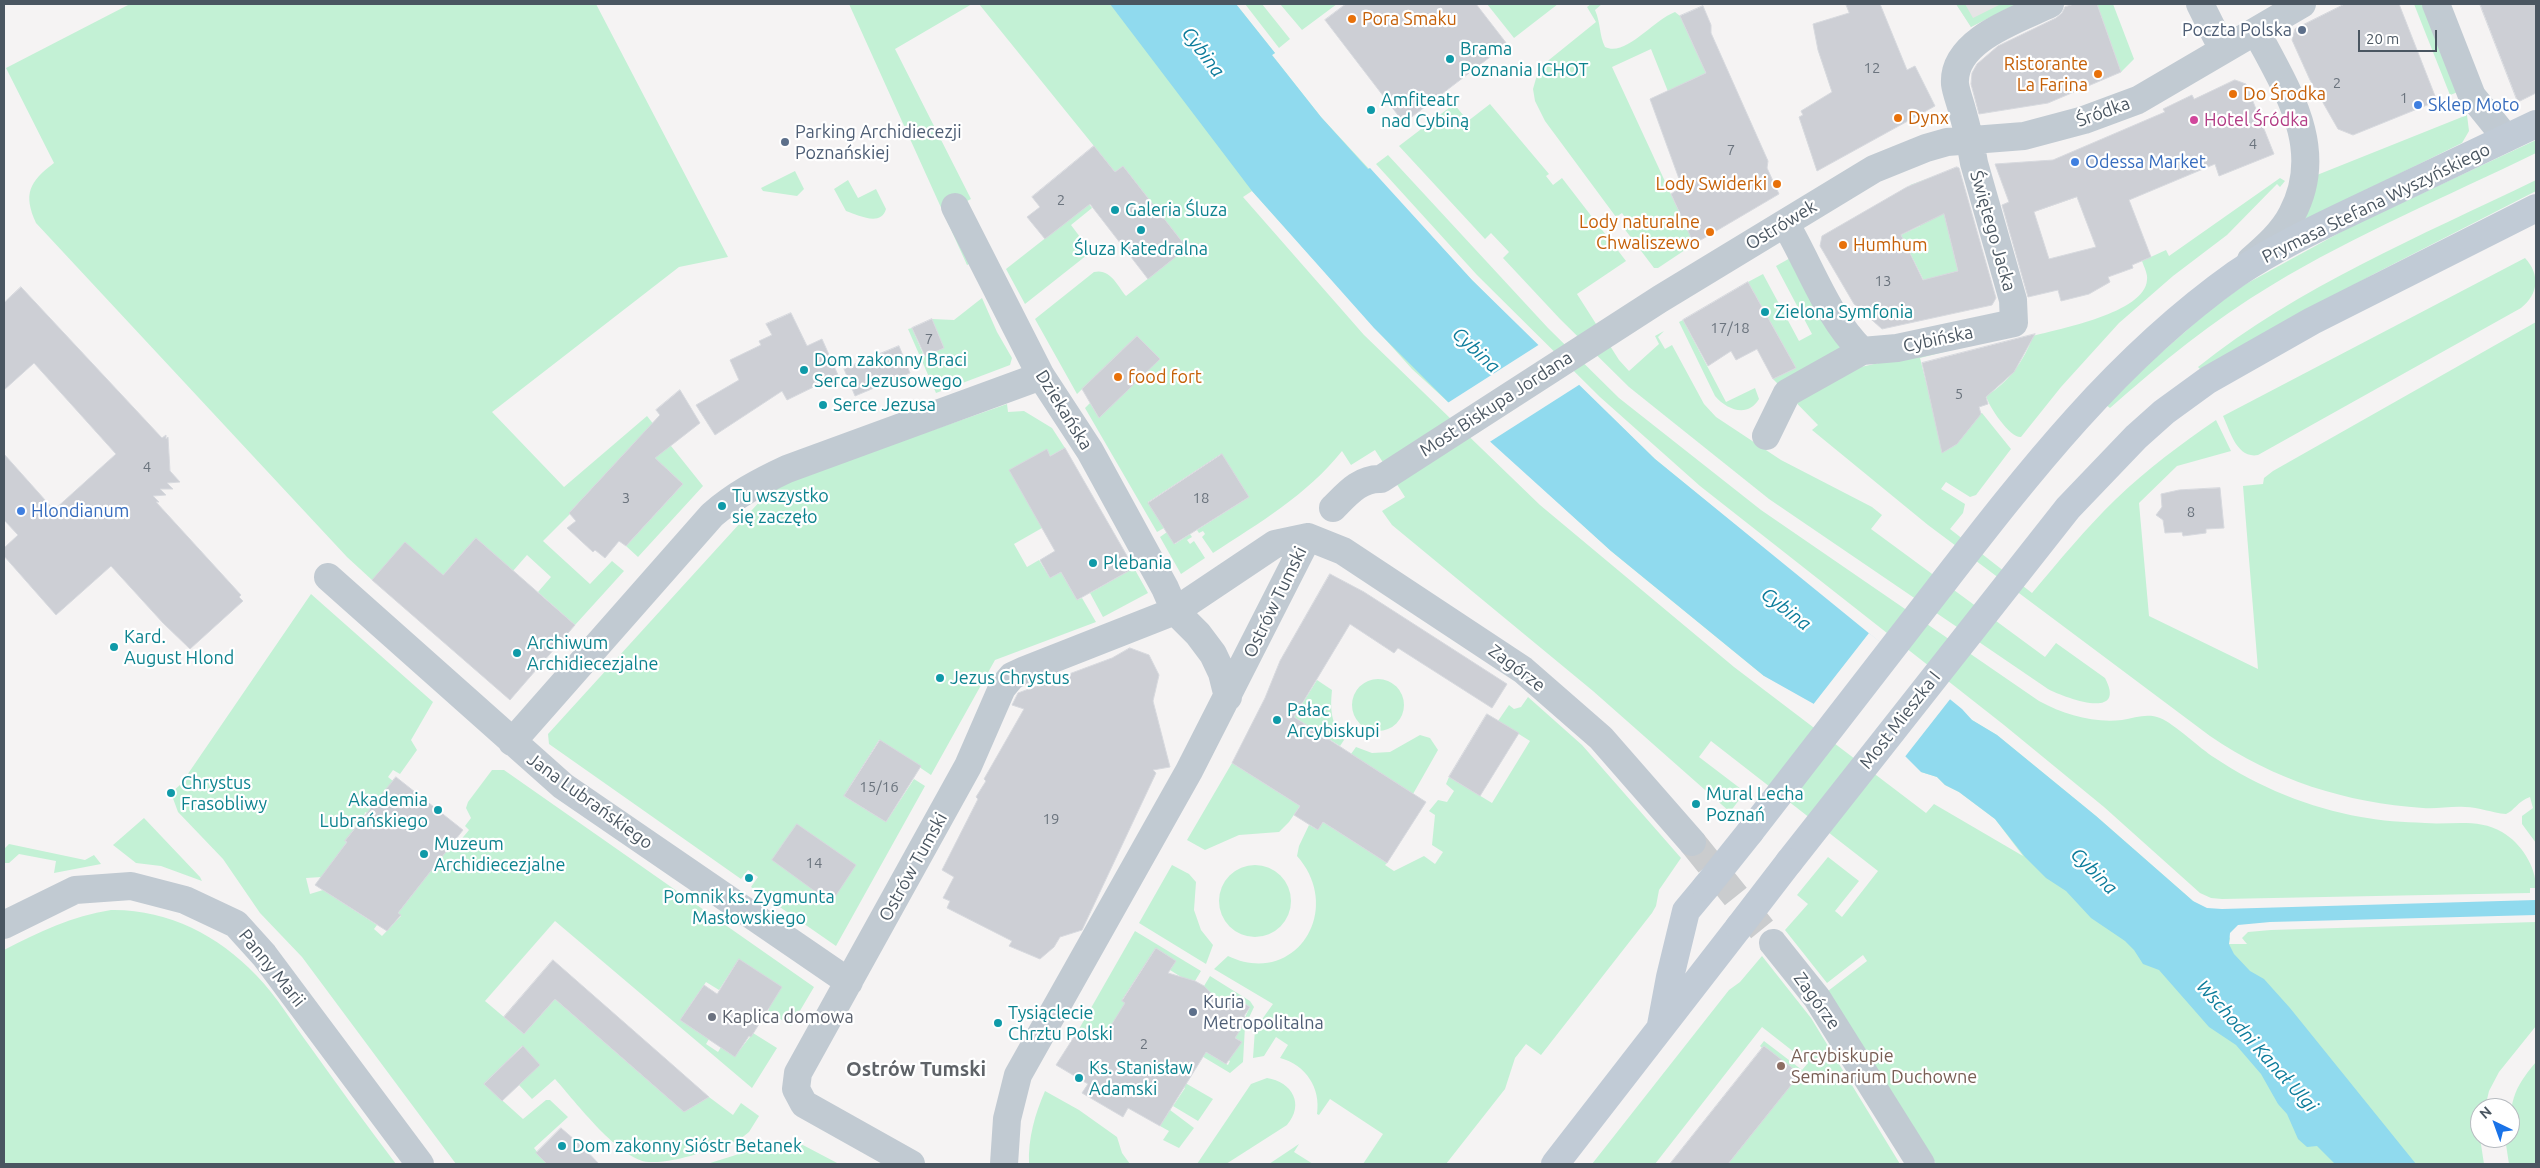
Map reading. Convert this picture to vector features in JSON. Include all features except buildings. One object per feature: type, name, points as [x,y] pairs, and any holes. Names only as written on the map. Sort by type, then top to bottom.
[{"type":"street","name":"Świętego Jacka","points":[[2014,323],[2013,300],[1974,163],[1955,83],[1958,67],[1976,42],[1992,31],[2050,4]]},
{"type":"street","points":[[2200,4],[2223,50]]},
{"type":"street","name":"Śródka","points":[[1970,140],[2024,136],[2084,120],[2138,100],[2302,4]]},
{"type":"street","points":[[2436,4],[2472,96],[2506,138]]},
{"type":"street","points":[[2237,274],[2265,248],[2292,215],[2305,169],[2306,148],[2303,129],[2256,31]]},
{"type":"street","name":"Prymasa Stefana Wyszyńskiego","points":[[1660,1029],[1686,911],[1750,832],[2031,470],[2103,389],[2162,333],[2237,274],[2310,232],[2536,124]]},
{"type":"street","name":"Ostrówek","points":[[1603,336],[1660,299],[1874,169],[1926,148],[1970,140]]},
{"type":"street","name":"Dziekańska","points":[[955,207],[1041,376],[1090,451],[1165,588],[1175,611]]},
{"type":"street","name":"Most Mieszka I","points":[[1660,1029],[2068,508],[2136,437],[2183,396],[2312,321],[2536,208]]},
{"type":"street","points":[[1785,222],[1829,304],[1850,339],[1862,351]]},
{"type":"street","name":"Cybińska","points":[[1766,436],[1787,393],[1862,351],[1897,348],[2014,323]]},
{"type":"street","name":"Most Biskupa Jordana","points":[[1333,508],[1350,490],[1369,478],[1381,478],[1390,473],[1603,336]]},
{"type":"street","points":[[512,742],[712,515],[731,498],[754,484],[787,469],[1041,376]]},
{"type":"street","name":"Ostrów Tumski","points":[[911,1164],[804,1104],[796,1089],[798,1072],[968,766],[1002,688],[1012,676],[1025,670],[1175,611],[1275,544],[1308,537]]},
{"type":"street","name":"Ostrów Tumski","points":[[1004,1164],[1007,1118],[1018,1075],[1175,796],[1228,697],[1308,537]]},
{"type":"street","name":"Zagórze","points":[[1308,537],[1343,551],[1523,670],[1601,738],[1692,842]]},
{"type":"street","name":"Jana Lubrańskiego","points":[[328,577],[563,786],[849,982]]},
{"type":"street","name":"Ostrów Tumski","points":[[1175,611],[1198,634],[1213,654],[1222,674],[1228,697]]},
{"type":"street","name":"Panny Marii","points":[[4,925],[75,890],[130,886],[186,900],[236,924],[264,955],[420,1164]]},
{"type":"street","name":"Zagórze","points":[[1773,943],[1817,998],[1921,1164]]},
{"type":"street","points":[[1555,1164],[1660,1029]]},
{"type":"shaded area","points":[[1956,4],[2016,4],[1971,27]]},
{"type":"green space","points":[[130,4],[596,4],[728,257],[679,267],[492,412],[564,487],[647,416],[703,486],[638,557],[626,546],[683,484],[636,441],[543,541],[590,584],[612,561],[624,571],[575,625],[538,592],[551,577],[527,555],[513,571],[476,538],[443,575],[372,580],[347,557],[36,223],[30,204],[29,196],[31,189],[39,176],[54,163],[6,68]]},
{"type":"green space","points":[[849,4],[972,4],[895,49],[971,199],[955,207],[971,263],[967,265]]},
{"type":"green space","points":[[979,4],[1136,4],[1500,379],[1236,4],[1275,53],[1272,55],[1321,117],[1472,280],[1655,459],[1828,601],[1764,676],[1611,551],[1412,369],[1252,191],[1243,197],[1364,335],[1540,505],[1734,667],[1926,813],[1934,804],[2023,856],[1995,819],[1959,792],[1945,785],[1937,777],[1921,772],[1955,705],[1972,720],[1997,735],[2096,816],[2193,901],[2230,938],[2229,944],[2247,944],[2242,938],[2248,932],[2271,930],[2536,922],[2536,1026],[2499,1072],[2487,1098],[2470,1098],[2470,1148],[2482,1148],[2484,1164],[1936,1164],[1828,991],[1867,961],[1863,955],[1827,983],[1785,930],[1808,904],[1797,895],[1828,857],[1859,881],[1835,911],[1842,917],[1878,871],[1711,741],[1699,757],[1745,792],[1730,812],[1593,691],[1392,525],[1382,511],[1405,497],[1375,450],[1351,465],[1342,451],[1298,495],[1213,553],[1202,537],[1205,534],[1203,531],[1199,533],[1197,530],[1249,497],[1221,454],[1148,502],[1164,528],[1157,532],[1085,408],[1090,403],[1099,418],[1159,359],[1137,336],[1077,394],[1035,319],[1094,272],[1100,271],[1109,275],[1126,296],[1187,248],[1123,166],[1115,172]]},
{"type":"green space","points":[[1245,4],[1262,4],[1290,39],[1279,48]]},
{"type":"green space","points":[[1280,4],[1337,4],[1302,30]]},
{"type":"green space","points":[[1487,4],[1558,4],[1514,38]]},
{"type":"green space","points":[[1591,4],[1602,4],[1595,10],[1605,47],[1613,49],[1630,43],[1666,16],[1675,12],[1680,16],[1706,73],[1685,83],[1701,174],[1651,49],[1612,67],[1694,244],[1658,268],[1654,268],[1623,227],[1629,223],[1622,213],[1616,217],[1545,121],[1535,101],[1533,89],[1539,68],[1596,22],[1587,7]]},
{"type":"green space","points":[[1956,4],[1965,4],[1973,18],[2001,4],[2016,4],[1971,27]]},
{"type":"green space","points":[[2097,4],[2113,4],[2134,59],[2121,72]]},
{"type":"green space","points":[[2414,4],[2424,4],[2458,92],[2450,95]]},
{"type":"green space","points":[[1454,104],[1468,121],[1490,104],[1549,174],[1546,176],[1553,185],[1562,178],[1626,261],[1577,294],[1619,360],[1629,371],[1659,344],[1655,336],[1664,331],[1658,337],[1665,349],[1672,345],[1704,404],[1716,417],[1781,460],[1872,507],[1882,515],[1871,529],[2045,657],[2056,643],[2105,678],[2110,691],[2108,699],[2101,703],[2079,701],[2048,689],[1769,499],[1629,387],[1560,319],[1503,258],[1509,252],[1491,233],[1485,239],[1399,146]]},
{"type":"green space","points":[[2467,115],[2469,131],[2462,143],[2301,222],[2317,175]]},
{"type":"green space","points":[[2536,140],[2536,153],[2369,232],[2304,266],[2250,298],[2188,343],[2110,408],[2106,405],[2139,372],[2210,310],[2244,285],[2350,227]]},
{"type":"green space","points":[[1388,155],[1548,328],[1619,398],[1761,510],[2039,701],[2069,714],[2090,719],[2111,721],[2146,716],[2160,718],[2173,725],[2215,758],[2249,778],[2285,795],[2323,808],[2361,817],[2401,822],[2465,823],[2493,828],[2509,837],[2521,849],[2530,864],[2536,888],[2530,888],[2530,893],[2222,899],[2211,898],[2200,893],[2104,807],[2004,725],[1700,486],[1600,397],[1477,275],[1376,164]]},
{"type":"green space","points":[[795,171],[804,189],[797,196],[763,191],[761,188]]},
{"type":"green space","points":[[1935,176],[1958,271],[1924,281],[1901,235],[1920,226],[1910,185]]},
{"type":"green space","points":[[2280,178],[2285,181],[2280,187],[2277,184],[2227,235],[2173,276],[2119,323],[2061,387],[2021,437],[2011,433],[1995,414],[1986,396],[2002,384],[2015,370],[2033,336],[2099,318],[2132,302],[2143,292],[2147,280],[2142,261],[2166,250],[2169,256]]},
{"type":"green space","points":[[848,180],[858,198],[876,189],[886,209],[883,214],[874,219],[846,211],[834,189]]},
{"type":"green space","points":[[2536,180],[2536,191],[2374,274],[2200,369],[2198,367],[2277,311],[2319,287],[2405,242]]},
{"type":"green space","points":[[1089,204],[1092,208],[1071,225],[1086,245],[1087,255],[1025,304],[1006,269]]},
{"type":"green space","points":[[1792,257],[1852,369],[1936,350],[1952,350],[1920,358],[1937,426],[1982,413],[2011,449],[1976,495],[1970,497],[1946,482],[1941,489],[1965,504],[1963,513],[1950,529],[2032,593],[2083,533],[2116,499],[2164,457],[2216,420],[2231,451],[2177,466],[2139,503],[2149,616],[2258,669],[2243,486],[2263,484],[2264,478],[2273,471],[2536,322],[2536,843],[2522,824],[2522,816],[2533,808],[2530,797],[2506,814],[2470,807],[2428,808],[2366,801],[2312,787],[2285,777],[2234,752],[1928,525],[1812,430],[1818,425],[1773,379],[1796,368],[1748,282],[1763,274],[1799,341],[1812,334],[1776,266]]},
{"type":"green space","points":[[2525,258],[2533,271],[2535,284],[2531,297],[2521,308],[2258,455],[2245,453],[2235,443],[2223,416]]},
{"type":"green space","points":[[982,298],[997,332],[1012,358],[1010,365],[936,393],[908,329],[912,328],[924,356],[944,348],[932,319],[954,320]]},
{"type":"green space","points":[[1683,320],[1726,402],[1755,388],[1759,399],[1749,409],[1737,410],[1731,408],[1715,396],[1679,322]]},
{"type":"green space","points":[[1007,404],[1008,412],[1024,411],[1052,428],[1065,448],[1050,456],[1047,450],[1042,528],[1014,544],[1027,567],[1039,560],[1050,578],[1061,572],[1077,600],[1082,598],[1096,622],[995,660],[931,775],[879,740],[844,796],[886,822],[914,779],[925,786],[836,946],[751,887],[758,877],[748,870],[741,879],[549,744],[548,734],[762,499],[772,491],[771,487]]},
{"type":"green space","points":[[1167,532],[1175,544],[1190,534],[1192,537],[1187,540],[1190,544],[1194,541],[1205,558],[1181,574],[1160,537]]},
{"type":"green space","points":[[1134,568],[1148,593],[1103,617],[1090,593]]},
{"type":"green space","points":[[311,594],[433,702],[411,740],[417,750],[400,774],[393,770],[388,777],[393,781],[369,814],[365,812],[364,817],[345,841],[347,842],[322,877],[306,878],[310,894],[323,890],[377,925],[374,929],[382,936],[401,916],[398,913],[451,845],[454,848],[469,830],[465,826],[471,818],[466,808],[468,802],[492,770],[504,770],[814,987],[791,1026],[768,1011],[769,1009],[739,959],[719,990],[706,982],[680,1020],[709,1039],[706,1044],[718,1052],[721,1047],[735,1056],[753,1033],[777,1048],[752,1088],[555,921],[485,1001],[524,1034],[555,999],[684,1112],[709,1097],[733,1115],[741,1103],[759,1116],[749,1132],[739,1140],[694,1155],[672,1160],[649,1162],[637,1159],[612,1141],[586,1115],[555,1079],[532,1099],[519,1085],[539,1065],[522,1046],[484,1084],[523,1119],[546,1100],[550,1100],[568,1117],[534,1148],[547,1164],[456,1164],[302,957],[260,913],[223,859],[178,812],[171,793],[181,784]]},
{"type":"green space","points":[[1378,679],[1392,683],[1400,691],[1404,705],[1400,719],[1392,727],[1378,731],[1364,727],[1356,719],[1352,705],[1356,691],[1364,683]]},
{"type":"green space","points":[[1317,680],[1332,690],[1332,716],[1336,728],[1344,740],[1340,746],[1294,717]]},
{"type":"green space","points":[[1528,697],[1582,745],[1681,858],[1659,890],[1656,906],[1652,913],[1541,1055],[1526,1044],[1515,1058],[1505,1089],[1446,1164],[1363,1164],[1383,1134],[1330,1099],[1319,1115],[1317,1114],[1317,1095],[1310,1079],[1297,1066],[1280,1058],[1288,1045],[1276,1037],[1264,1056],[1253,1058],[1255,1029],[1273,1004],[1214,969],[1228,956],[1252,963],[1274,961],[1292,953],[1306,938],[1314,920],[1316,899],[1311,877],[1297,856],[1299,846],[1309,825],[1318,830],[1323,822],[1387,863],[1385,865],[1394,871],[1424,856],[1435,864],[1443,852],[1432,845],[1435,815],[1429,811],[1438,800],[1447,802],[1454,791],[1446,784],[1449,777],[1492,803],[1530,741],[1498,721],[1509,705],[1514,709],[1521,707]]},
{"type":"green space","points":[[1420,735],[1430,738],[1438,750],[1413,794],[1351,754],[1356,747],[1372,753],[1390,752]]},
{"type":"green space","points":[[1232,763],[1300,806],[1279,832],[1239,835],[1205,850],[1187,840]]},
{"type":"green space","points":[[144,818],[202,881],[161,866],[136,863],[113,845]]},
{"type":"green space","points":[[9,844],[85,860],[94,855],[101,864],[54,873],[56,861],[19,854],[9,863],[5,863],[4,849]]},
{"type":"green space","points":[[1172,865],[1189,874],[1196,882],[1194,910],[1201,930],[1213,945],[1206,964],[1139,923]]},
{"type":"green space","points":[[1255,865],[1275,871],[1285,881],[1291,901],[1285,921],[1275,931],[1255,937],[1235,931],[1225,921],[1219,901],[1225,881],[1235,871]]},
{"type":"green space","points":[[111,910],[152,914],[190,927],[225,948],[241,961],[264,983],[278,1001],[396,1164],[4,1164],[4,950],[69,921]]},
{"type":"green space","points":[[1135,931],[1201,971],[1195,981],[1186,980],[1170,970],[1175,961],[1156,948],[1122,1000],[1126,1003],[1103,1041],[1079,1029]]},
{"type":"green space","points":[[1762,956],[1811,1018],[1900,1164],[1728,1164],[1799,1074],[1764,1046],[1762,1048],[1760,1046],[1764,1041],[1802,1070],[1808,1063],[1762,1027],[1655,1164],[1592,1164],[1729,990],[1740,982]]},
{"type":"green space","points":[[1210,976],[1250,1001],[1254,1007],[1245,1026],[1243,1062],[1230,1073],[1185,1046],[1167,1029],[1228,1065],[1230,1061],[1223,1057],[1242,1042],[1235,1038],[1250,1007],[1231,995],[1225,1004],[1208,994],[1204,986]]},
{"type":"green space","points":[[2536,1062],[2536,1164],[2509,1164],[2507,1148],[2520,1148],[2520,1098],[2514,1098],[2528,1072]]},
{"type":"green space","points":[[1145,1065],[1168,1073],[1213,1099],[1198,1121],[1173,1106],[1185,1088]]},
{"type":"green space","points":[[1267,1078],[1283,1084],[1293,1095],[1295,1109],[1287,1125],[1226,1164],[1197,1164],[1251,1084]]},
{"type":"green space","points":[[1045,1091],[1079,1110],[1117,1137],[1122,1153],[1130,1164],[1029,1164],[1033,1126]]},
{"type":"green space","points":[[1170,1110],[1194,1128],[1179,1148],[1163,1140],[1169,1131],[1160,1126]]},
{"type":"green space","points":[[771,1144],[801,1144],[839,1164],[707,1164]]},
{"type":"green space","points":[[1299,1144],[1294,1152],[1313,1164],[1269,1164]]},
{"type":"water","points":[[1110,4],[1236,4],[1275,53],[1272,55],[1321,117],[1368,169],[1370,168],[1472,280],[1655,459],[1962,709],[1972,720],[1997,735],[2096,816],[2193,901],[2207,908],[2222,909],[2536,900],[2536,915],[2270,922],[2238,925],[2230,933],[2229,944],[2234,954],[2250,971],[2264,979],[2290,1008],[2416,1164],[2335,1164],[2317,1146],[2307,1147],[2298,1139],[2287,1114],[2278,1104],[2261,1074],[2236,1045],[2209,1027],[2159,970],[2143,964],[2134,950],[2125,941],[2091,918],[2066,891],[2046,878],[2025,857],[1995,819],[1959,792],[1945,785],[1937,777],[1921,772],[1903,754],[1764,676],[1611,551],[1464,418],[1374,328],[1252,191]]},
{"type":"pier","points":[[1540,344],[1582,383],[1488,443],[1446,404]]},
{"type":"pier","points":[[1869,633],[1951,698],[1904,758],[1812,706]]},
{"type":"tunnel","points":[[1692,842],[1773,943]]},
{"type":"place","name":"Pora Smaku","points":[[1352,19]]},
{"type":"place","name":"Poczta Polska","points":[[2302,30]]},
{"type":"place","name":"Brama Poznania ICHOT","points":[[1450,59]]},
{"type":"place","name":"Ristorante La Farina","points":[[2098,74]]},
{"type":"place","name":"Do Środka","points":[[2233,94]]},
{"type":"place","name":"Sklep Moto","points":[[2418,105]]},
{"type":"place","name":"Amfiteatr nad Cybiną","points":[[1371,110]]},
{"type":"place","name":"Dynx","points":[[1898,118]]},
{"type":"place","name":"Hotel Śródka","points":[[2194,120]]},
{"type":"place","name":"Parking Archidiecezji Poznańskiej","points":[[785,142]]},
{"type":"place","name":"Odessa Market","points":[[2075,162]]},
{"type":"place","name":"Lody Swiderki","points":[[1777,184]]},
{"type":"place","name":"Galeria Śluza","points":[[1115,210]]},
{"type":"place","name":"Śluza Katedralna","points":[[1141,230]]},
{"type":"place","name":"Lody naturalne Chwaliszewo","points":[[1710,232]]},
{"type":"place","name":"Humhum","points":[[1843,245]]},
{"type":"place","name":"Zielona Symfonia","points":[[1765,312]]},
{"type":"place","name":"Dom zakonny Braci Serca Jezusowego","points":[[804,370]]},
{"type":"place","name":"food fort","points":[[1118,377]]},
{"type":"place","name":"Serce Jezusa","points":[[823,405]]},
{"type":"place","name":"Tu wszystko się zaczęło","points":[[722,506]]},
{"type":"place","name":"Hlondianum","points":[[21,511]]},
{"type":"place","name":"Plebania","points":[[1093,563]]},
{"type":"place","name":"Kard. August Hlond","points":[[114,647]]},
{"type":"place","name":"Archiwum Archidiecezjalne","points":[[517,653]]},
{"type":"place","name":"Jezus Chrystus","points":[[940,678]]},
{"type":"place","name":"Pałac Arcybiskupi","points":[[1277,720]]},
{"type":"place","name":"Chrystus Frasobliwy","points":[[171,793]]},
{"type":"place","name":"Mural Lecha Poznań","points":[[1696,804]]},
{"type":"place","name":"Akademia Lubrańskiego","points":[[438,810]]},
{"type":"place","name":"Muzeum Archidiecezjalne","points":[[424,854]]},
{"type":"place","name":"Pomnik ks. Zygmunta Masłowskiego","points":[[749,878]]},
{"type":"place","name":"Kuria Metropolitalna","points":[[1193,1012]]},
{"type":"place","name":"Kaplica domowa","points":[[712,1017]]},
{"type":"place","name":"Tysiąclecie Chrztu Polski","points":[[998,1023]]},
{"type":"place","name":"Arcybiskupie Seminarium Duchowne","points":[[1781,1066]]},
{"type":"place","name":"Ks. Stanisław Adamski","points":[[1079,1078]]},
{"type":"place","name":"Dom zakonny Sióstr Betanek","points":[[562,1146]]},
{"type":"district","name":"Ostrów Tumski","points":[[916,1069]]},
{"type":"water label","name":"Cybina","points":[[1203,52]]},
{"type":"water label","name":"Cybina","points":[[1476,350]]},
{"type":"water label","name":"Cybina","points":[[1786,609]]},
{"type":"water label","name":"Cybina","points":[[2094,871]]},
{"type":"water label","name":"Wschodni Kanał Ulgi","points":[[2257,1046]]}]
